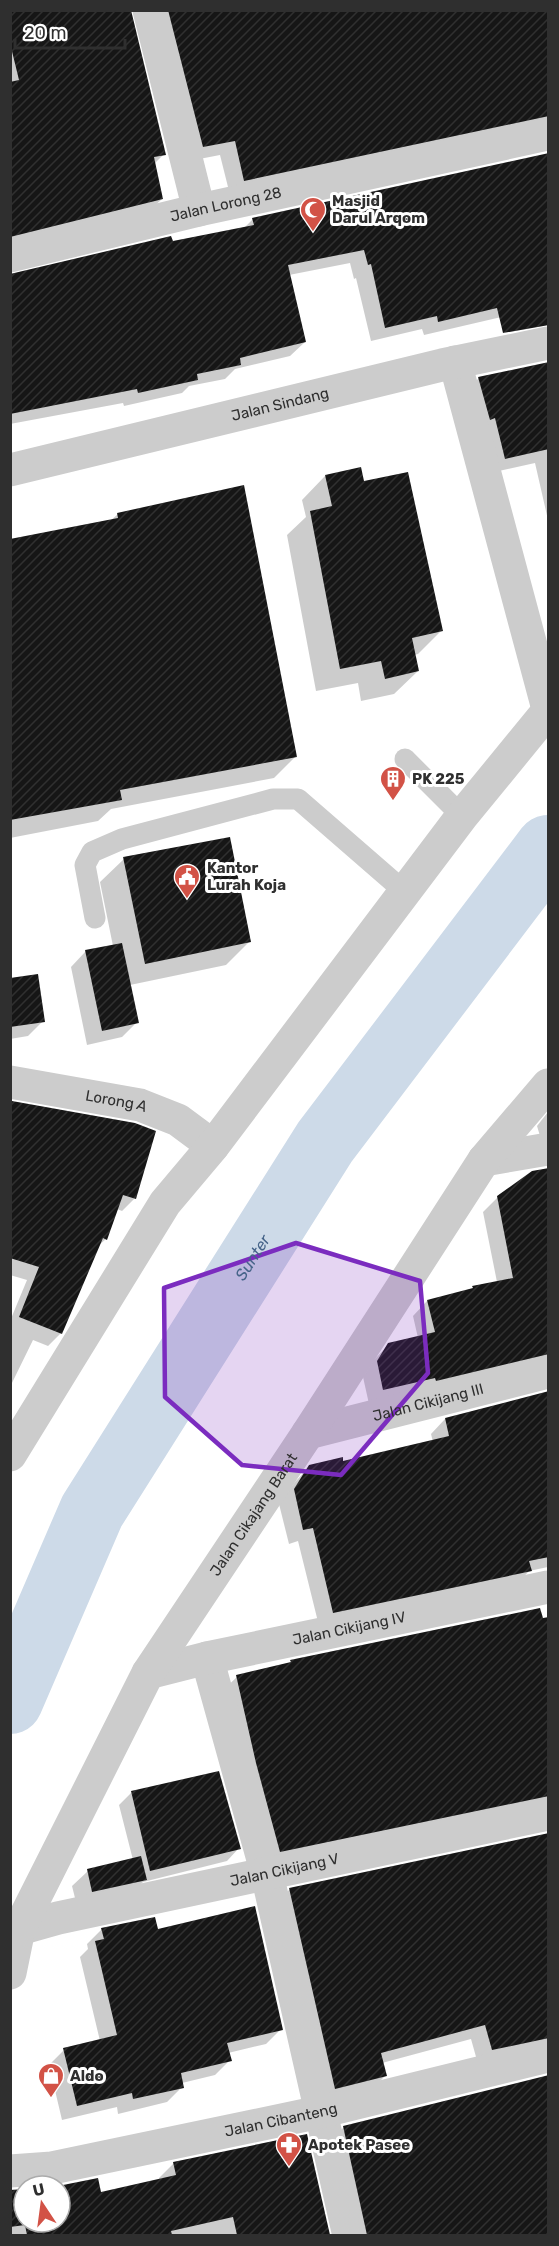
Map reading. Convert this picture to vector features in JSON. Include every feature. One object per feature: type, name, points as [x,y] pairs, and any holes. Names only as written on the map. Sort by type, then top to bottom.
[{"type":"street","points":[[149,10],[199,210]]},
{"type":"street","name":"Jalan Lorong 28","points":[[10,256],[199,210],[549,134]]},
{"type":"street","name":"Jalan Sindang","points":[[10,470],[455,362],[549,343]]},
{"type":"street","points":[[10,1455],[165,1203],[213,1146],[462,816],[549,710],[455,362]]},
{"type":"street","name":"Lorong A","points":[[10,1082],[140,1105],[178,1120],[213,1146]]},
{"type":"street","name":"Jalan Cikajang Barat","points":[[10,1973],[19,1929],[148,1672],[308,1433],[484,1160],[549,1085]]},
{"type":"street","points":[[484,1160],[549,1149]]},
{"type":"street","name":"Jalan Cikijang III","points":[[308,1433],[549,1372]]},
{"type":"street","name":"Jalan Cikijang IV","points":[[148,1672],[549,1587]]},
{"type":"street","points":[[207,1658],[267,1874],[349,2235]]},
{"type":"street","name":"Jalan Cikijang V","points":[[19,1929],[58,1918],[549,1814]]},
{"type":"street","name":"Jalan Cibanteng","points":[[10,2170],[52,2168],[320,2112],[549,2056]]},
{"type":"lane","points":[[405,759],[462,816]]},
{"type":"lane","points":[[95,918],[85,865],[92,852],[122,838],[273,799],[298,798],[405,892]]},
{"type":"highlighted area","points":[[296,1243],[420,1281],[428,1373],[341,1475],[242,1465],[165,1397],[164,1288]]},
{"type":"building","points":[[10,10],[131,10],[166,155],[154,157],[163,199],[10,237],[10,82],[19,80],[10,43]]},
{"type":"building","points":[[168,10],[549,10],[549,116],[244,181],[235,141],[203,147]]},
{"type":"building","points":[[549,153],[549,325],[503,333],[497,308],[438,322],[437,316],[385,328],[371,264],[368,265],[364,250],[288,265],[306,342],[240,358],[241,365],[197,374],[198,380],[138,393],[137,389],[10,414],[10,274],[171,236],[173,241],[254,225],[252,218]]},
{"type":"building","points":[[549,362],[549,449],[505,459],[495,418],[490,420],[478,377]]},
{"type":"building","points":[[361,467],[364,481],[408,472],[443,631],[412,638],[419,671],[385,679],[381,661],[340,669],[310,511],[332,506],[325,475]]},
{"type":"building","points":[[244,485],[297,757],[120,790],[122,800],[10,820],[10,539],[118,518],[117,513]]},
{"type":"building","name":"Kantor Lurah Koja","points":[[230,837],[251,942],[145,964],[123,857]]},
{"type":"building","points":[[122,943],[139,1023],[102,1031],[85,950]]},
{"type":"building","points":[[38,974],[45,1022],[10,1027],[10,978]]},
{"type":"building","points":[[12,1101],[135,1123],[156,1131],[136,1199],[123,1195],[107,1240],[103,1238],[62,1334],[19,1317],[39,1267],[10,1258]]},
{"type":"building","points":[[549,1168],[549,1354],[436,1381],[435,1378],[383,1390],[377,1361],[388,1343],[435,1332],[427,1300],[473,1288],[472,1286],[513,1278],[497,1196],[532,1171]]},
{"type":"building","points":[[549,1391],[549,1557],[529,1561],[532,1571],[333,1613],[313,1528],[303,1530],[294,1489],[309,1465],[343,1457],[343,1461],[449,1436],[445,1418]]},
{"type":"building","points":[[540,1608],[543,1618],[549,1617],[549,1796],[280,1852],[256,1763],[236,1675],[291,1662],[290,1660]]},
{"type":"building","points":[[219,1771],[241,1849],[150,1871],[131,1791]]},
{"type":"building","points":[[549,1833],[549,2038],[492,2050],[485,2025],[381,2053],[387,2076],[335,2089],[289,1888]]},
{"type":"building","points":[[141,1856],[147,1880],[92,1892],[87,1869]]},
{"type":"building","points":[[255,1906],[283,2030],[227,2043],[232,2061],[181,2073],[184,2088],[133,2099],[132,2093],[77,2106],[63,2048],[117,2035],[95,1941],[104,1939],[101,1928],[155,1917],[158,1929]]},
{"type":"building","points":[[549,2075],[549,2235],[367,2235],[343,2126]]},
{"type":"building","points":[[307,2134],[330,2235],[237,2235],[233,2217],[171,2231],[172,2235],[27,2235],[72,2234],[72,2183],[98,2178],[101,2192],[176,2175],[173,2162]]},
{"type":"building","points":[[10,2190],[12,2190],[12,2227],[10,2227]]},
{"type":"waterway","name":"Sunter","points":[[10,1701],[92,1511],[325,1142],[548,848]]},
{"type":"place","name":"Masjid Darul Arqom","points":[[313,233]]},
{"type":"place","name":"PK 225","points":[[393,802]]},
{"type":"place","name":"Kantor Lurah Koja","points":[[187,900]]},
{"type":"place","name":"Aldo","points":[[51,2099]]},
{"type":"place","name":"Apotek Pasee","points":[[289,2168]]}]
